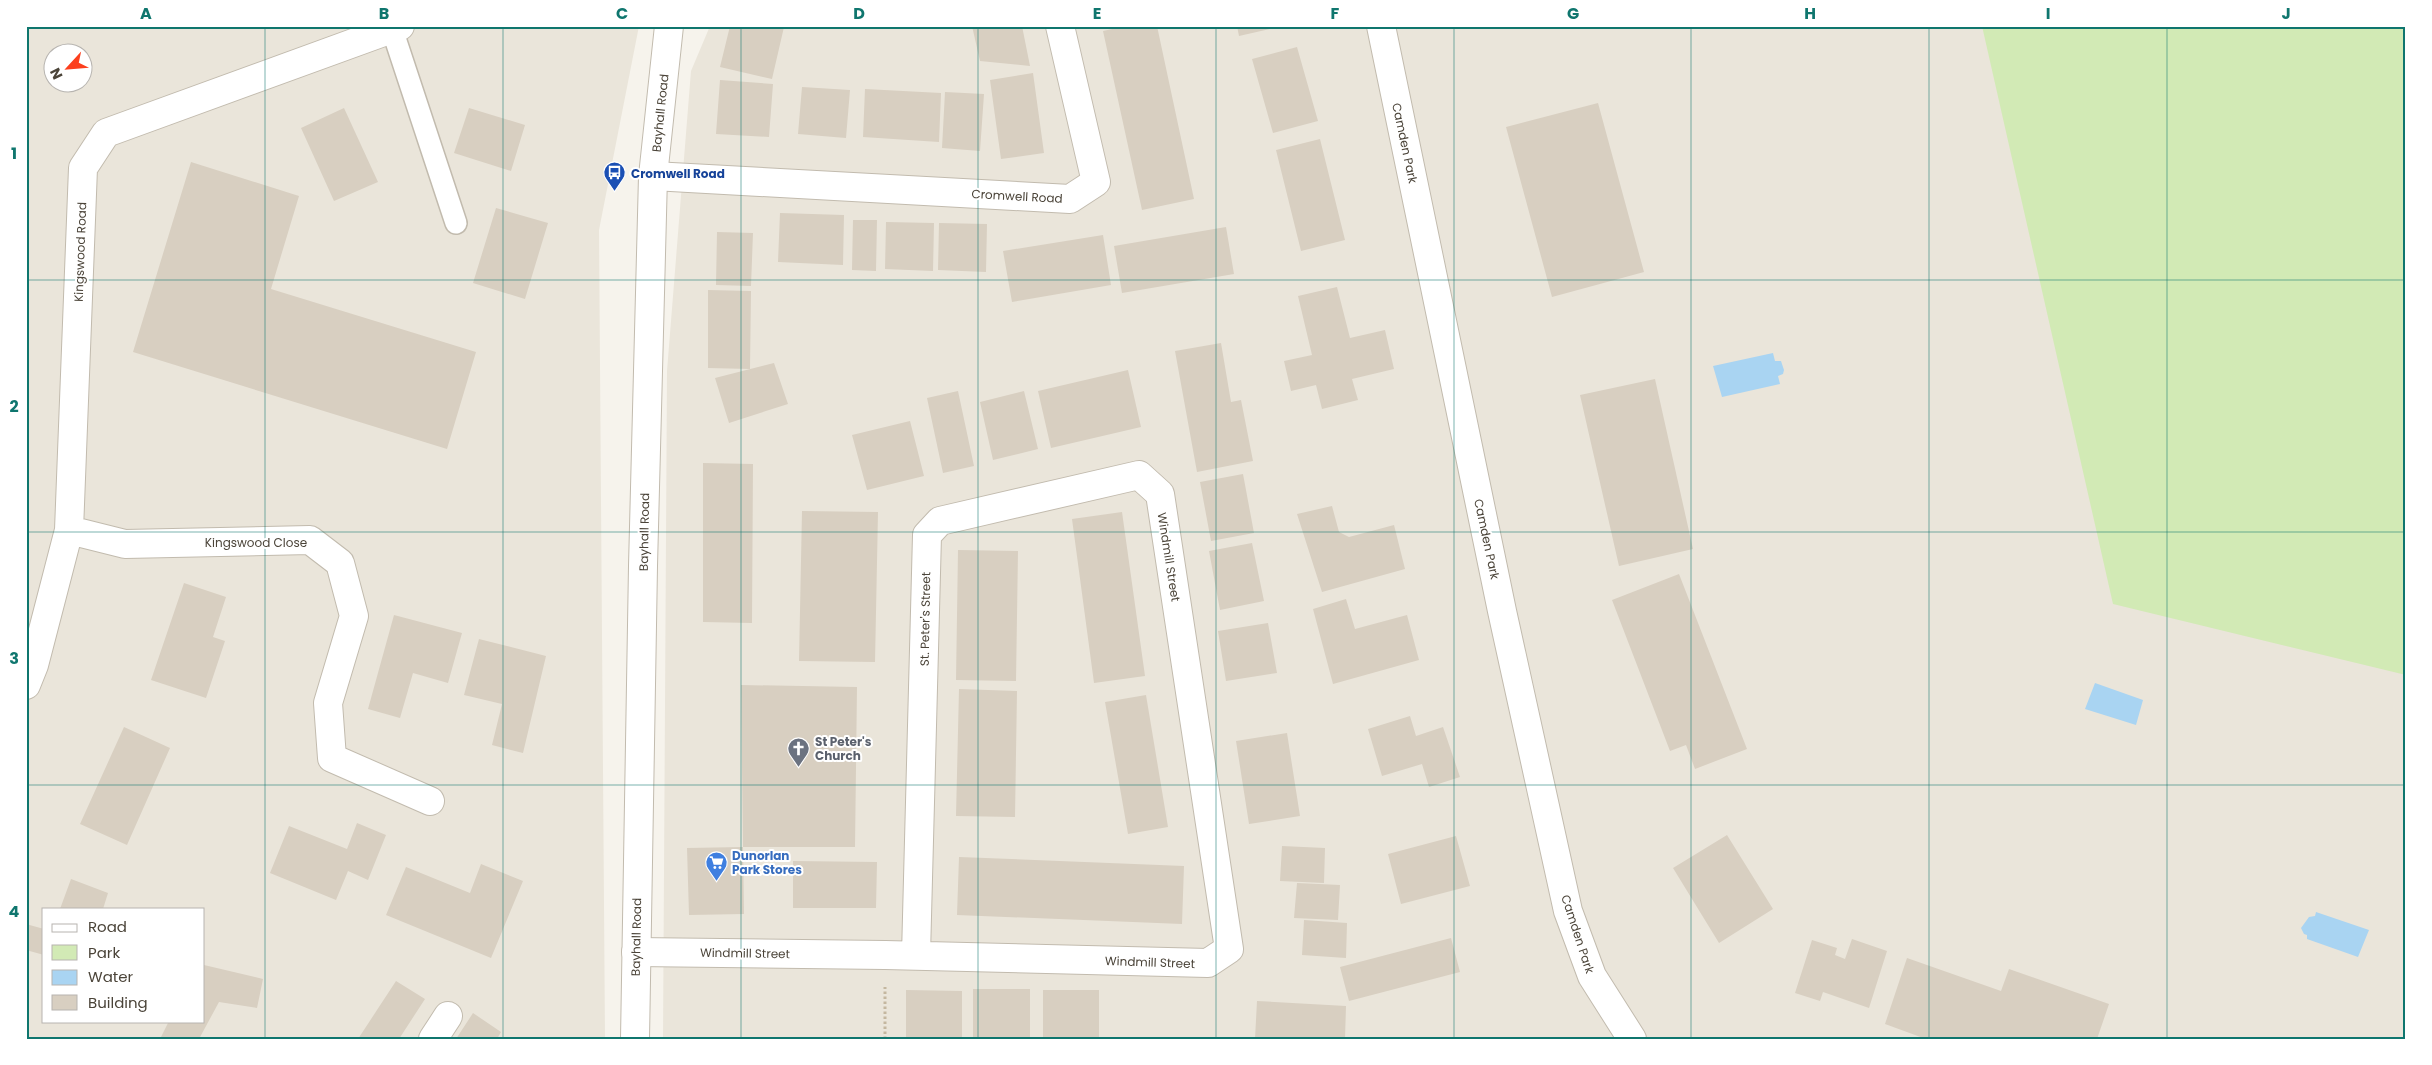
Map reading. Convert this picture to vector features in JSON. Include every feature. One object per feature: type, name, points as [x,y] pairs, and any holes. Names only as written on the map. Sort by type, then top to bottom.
[{"type":"street","name":"Bayhall Road","points":[[634,1039],[653,176],[669,26]]},
{"type":"street","name":"Cromwell Road","points":[[653,176],[1070,199],[1096,182],[1060,26]]},
{"type":"street","name":"Camden Park","points":[[1381,26],[1502,610],[1568,911],[1592,976],[1632,1039]]},
{"type":"street","name":"Kingswood Road","points":[[26,685],[34,665],[69,530],[83,168],[106,133],[396,28]]},
{"type":"street","name":"St. Peter's Street","points":[[916,955],[927,534],[940,521],[1139,475],[1160,494]]},
{"type":"street","name":"Windmill Street","points":[[636,952],[916,955],[1208,964],[1229,949],[1160,494]]},
{"type":"street","name":"Kingswood Close","points":[[69,530],[125,544],[310,540],[340,563],[354,616],[328,703],[332,758],[430,800]]},
{"type":"street","points":[[433,1039],[448,1016]]},
{"type":"lane","points":[[396,28],[456,223]]},
{"type":"path","points":[[885,955],[885,1039]]},
{"type":"shaded area","points":[[26,26],[639,26],[599,230],[605,1039],[26,1039]]},
{"type":"shaded area","points":[[710,26],[2406,26],[2406,1039],[663,1039],[667,371],[691,71]]},
{"type":"green space","points":[[1982,26],[2406,26],[2406,675],[2113,604]]},
{"type":"water","points":[[1773,353],[1775,361],[1781,361],[1784,370],[1783,374],[1778,376],[1780,384],[1722,397],[1713,366]]},
{"type":"water","points":[[2095,683],[2143,700],[2136,725],[2085,709]]},
{"type":"water","points":[[2316,912],[2369,930],[2358,957],[2307,939],[2307,935],[2304,934],[2301,928],[2309,917],[2315,916]]},
{"type":"building","points":[[730,26],[784,27],[772,79],[720,67]]},
{"type":"building","points":[[972,26],[1022,26],[1030,66],[980,61]]},
{"type":"building","points":[[1126,26],[1157,26],[1194,199],[1142,210],[1103,31]]},
{"type":"building","points":[[1237,26],[1278,26],[1279,27],[1239,36]]},
{"type":"building","points":[[1297,47],[1318,121],[1273,133],[1252,59]]},
{"type":"building","points":[[1033,73],[1044,153],[1001,159],[990,80]]},
{"type":"building","points":[[720,80],[773,84],[769,137],[716,134]]},
{"type":"building","points":[[802,87],[850,90],[846,138],[798,134]]},
{"type":"building","points":[[865,89],[941,93],[939,142],[863,137]]},
{"type":"building","points":[[945,92],[984,94],[980,151],[942,148]]},
{"type":"building","points":[[1598,103],[1644,272],[1552,297],[1506,127]]},
{"type":"building","points":[[344,108],[378,182],[334,201],[301,128]]},
{"type":"building","points":[[469,108],[525,125],[511,171],[454,153]]},
{"type":"building","points":[[1320,139],[1345,240],[1301,251],[1276,150]]},
{"type":"building","points":[[191,162],[299,196],[271,289],[476,352],[447,449],[133,352]]},
{"type":"building","points":[[496,208],[548,223],[525,299],[473,283]]},
{"type":"building","points":[[780,213],[844,215],[843,265],[778,262]]},
{"type":"building","points":[[853,220],[877,220],[876,271],[852,270]]},
{"type":"building","points":[[886,222],[934,223],[933,271],[885,269]]},
{"type":"building","points":[[939,223],[987,224],[986,272],[938,270]]},
{"type":"building","points":[[1226,227],[1234,274],[1122,293],[1114,246]]},
{"type":"building","points":[[717,232],[753,233],[751,286],[716,285]]},
{"type":"building","points":[[1103,235],[1111,285],[1012,302],[1003,251]]},
{"type":"building","points":[[1337,287],[1350,338],[1385,330],[1394,369],[1352,379],[1358,400],[1322,409],[1316,385],[1291,391],[1284,361],[1312,355],[1298,296]]},
{"type":"building","points":[[708,290],[751,291],[750,369],[708,368]]},
{"type":"building","points":[[1221,343],[1231,402],[1241,400],[1253,461],[1197,472],[1175,351]]},
{"type":"building","points":[[774,363],[788,404],[729,423],[715,378]]},
{"type":"building","points":[[1128,370],[1141,427],[1051,448],[1038,391]]},
{"type":"building","points":[[1655,379],[1693,549],[1619,566],[1580,395]]},
{"type":"building","points":[[958,391],[974,466],[943,473],[927,398]]},
{"type":"building","points":[[1024,391],[1038,449],[993,460],[980,402]]},
{"type":"building","points":[[910,421],[924,476],[867,490],[852,435]]},
{"type":"building","points":[[703,463],[753,464],[752,623],[703,622]]},
{"type":"building","points":[[1243,474],[1254,533],[1211,541],[1200,482]]},
{"type":"building","points":[[1332,506],[1339,532],[1349,537],[1394,525],[1405,569],[1322,592],[1297,514]]},
{"type":"building","points":[[802,511],[878,512],[875,662],[799,661]]},
{"type":"building","points":[[1122,512],[1145,676],[1094,683],[1072,519]]},
{"type":"building","points":[[1252,543],[1264,601],[1220,610],[1209,551]]},
{"type":"building","points":[[958,550],[1018,551],[1016,681],[956,680]]},
{"type":"building","points":[[1679,574],[1747,749],[1695,769],[1686,745],[1670,751],[1612,600]]},
{"type":"building","points":[[184,583],[226,597],[213,637],[225,641],[206,698],[151,680]]},
{"type":"building","points":[[1346,599],[1355,629],[1407,615],[1419,660],[1333,684],[1313,609]]},
{"type":"building","points":[[394,615],[462,633],[448,683],[413,673],[400,718],[368,709]]},
{"type":"building","points":[[1268,623],[1277,673],[1226,681],[1218,631]]},
{"type":"building","points":[[479,639],[546,656],[523,753],[492,745],[502,704],[464,695]]},
{"type":"building","name":"St Peter's Church","points":[[741,685],[857,687],[855,847],[743,847]]},
{"type":"building","points":[[959,689],[1017,691],[1015,817],[956,816]]},
{"type":"building","points":[[1146,695],[1168,827],[1128,834],[1105,702]]},
{"type":"building","points":[[1410,716],[1416,736],[1443,727],[1460,777],[1429,787],[1422,764],[1382,776],[1368,729]]},
{"type":"building","points":[[124,727],[170,748],[127,845],[80,824]]},
{"type":"building","points":[[1287,733],[1300,816],[1249,824],[1236,741]]},
{"type":"building","points":[[357,823],[386,835],[368,880],[348,871],[336,900],[270,873],[289,826],[347,849]]},
{"type":"building","points":[[1727,835],[1773,909],[1719,943],[1673,868]]},
{"type":"building","points":[[1456,836],[1470,886],[1401,904],[1388,854]]},
{"type":"building","points":[[1282,846],[1325,848],[1324,883],[1280,881]]},
{"type":"building","name":"Dunorlan Park Stores","points":[[743,847],[744,914],[689,915],[687,848]]},
{"type":"building","points":[[959,857],[1184,866],[1182,924],[957,915]]},
{"type":"building","points":[[793,861],[877,862],[876,908],[793,908]]},
{"type":"building","points":[[481,864],[523,881],[491,958],[386,915],[406,867],[470,893]]},
{"type":"building","points":[[71,879],[108,893],[103,908],[60,908]]},
{"type":"building","points":[[1297,883],[1340,885],[1338,920],[1294,918]]},
{"type":"building","points":[[1304,920],[1347,923],[1346,958],[1302,955]]},
{"type":"building","points":[[26,924],[42,928],[42,954],[26,950]]},
{"type":"building","points":[[1451,938],[1460,972],[1349,1001],[1340,967]]},
{"type":"building","points":[[1852,939],[1887,951],[1869,1008],[1823,992],[1820,1001],[1795,993],[1812,940],[1837,948],[1835,955],[1845,959]]},
{"type":"building","points":[[1907,958],[2001,991],[2009,969],[2109,1004],[2097,1039],[1926,1039],[1885,1024]]},
{"type":"building","points":[[205,965],[263,979],[257,1008],[219,1002],[199,1039],[160,1039],[168,1022],[205,1022]]},
{"type":"building","points":[[396,981],[425,999],[399,1039],[358,1039]]},
{"type":"building","points":[[973,989],[1030,989],[1030,1039],[973,1039]]},
{"type":"building","points":[[906,990],[962,991],[962,1039],[906,1039]]},
{"type":"building","points":[[1043,990],[1099,990],[1099,1039],[1043,1039]]},
{"type":"building","points":[[1257,1001],[1346,1006],[1345,1039],[1255,1039]]},
{"type":"building","points":[[473,1013],[501,1032],[497,1039],[456,1039]]},
{"type":"place","name":"Cromwell Road","points":[[615,192]]},
{"type":"place","name":"St Peter's Church","points":[[799,767]]},
{"type":"place","name":"Dunorlan Park Stores","points":[[716,881]]}]
